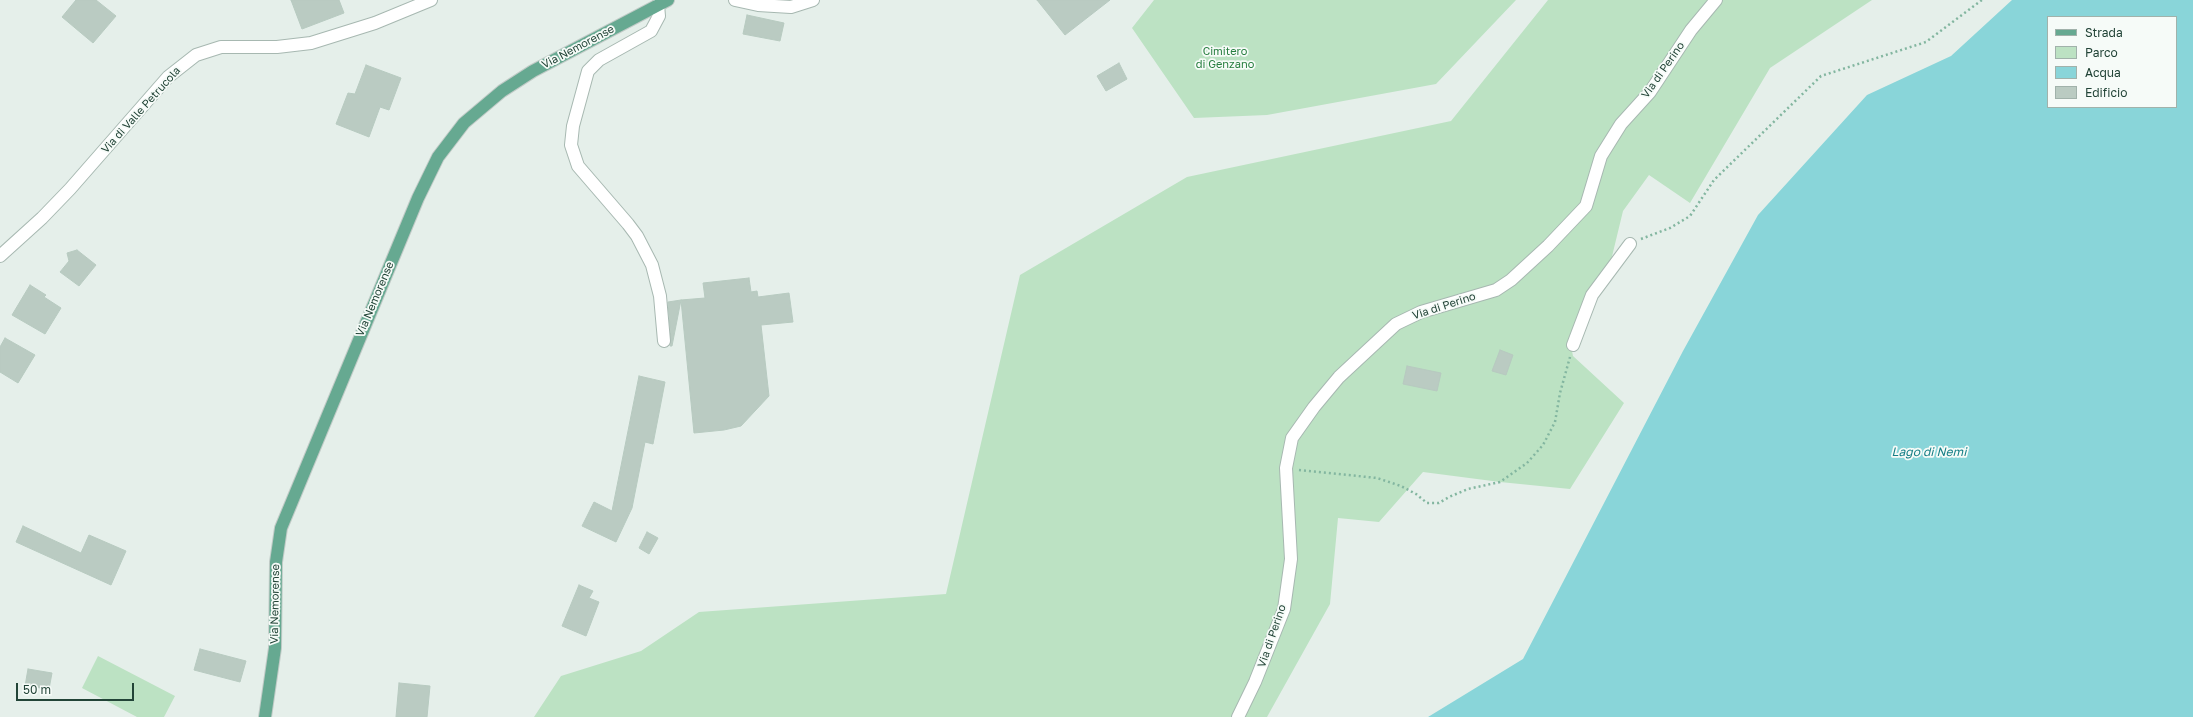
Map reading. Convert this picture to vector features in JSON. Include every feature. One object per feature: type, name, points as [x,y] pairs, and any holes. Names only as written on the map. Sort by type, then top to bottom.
[{"type":"main road","name":"Via Nemorense","points":[[264,717],[275,648],[277,550],[281,528],[412,212],[438,157],[464,123],[490,99],[533,71],[663,3]]},
{"type":"street","name":"Via di Valle Petrucola","points":[[0,256],[36,224],[70,189],[168,77],[196,55],[221,47],[277,47],[316,42],[381,21],[431,0]]},
{"type":"street","points":[[735,0],[758,5],[790,6],[813,0]]},
{"type":"street","name":"Via di Perino","points":[[1238,717],[1255,682],[1284,609],[1291,559],[1286,468],[1292,438],[1339,377],[1373,343],[1396,324],[1421,312],[1496,290],[1511,280],[1570,223],[1586,206],[1601,156],[1621,124],[1650,92],[1691,30],[1716,0]]},
{"type":"street","points":[[663,3],[659,16],[651,31],[599,60],[588,71],[573,126],[571,145],[578,166],[628,224],[637,236],[650,260],[660,296],[664,342]]},
{"type":"street","points":[[1573,345],[1592,295],[1630,244]]},
{"type":"path","points":[[1630,244],[1670,228],[1690,216],[1714,180],[1821,76],[1926,42],[1982,0]]},
{"type":"path","points":[[1286,468],[1376,478],[1402,486],[1416,494],[1427,504],[1439,504],[1449,497],[1468,489],[1500,482],[1527,463],[1543,445],[1554,422],[1560,392],[1573,345]]},
{"type":"green space","name":"Cimitero di Genzano","points":[[1154,0],[1516,0],[1436,84],[1267,115],[1194,118],[1132,28]]},
{"type":"green space","points":[[1548,0],[1872,0],[1770,68],[1690,203],[1649,175],[1623,211],[1607,277],[1569,336],[1573,356],[1624,403],[1570,489],[1423,472],[1379,522],[1338,518],[1330,604],[1267,717],[534,717],[561,676],[641,651],[699,612],[946,594],[1020,275],[1187,177],[1451,121]]},
{"type":"green space","points":[[98,656],[175,696],[164,717],[137,717],[82,688]]},
{"type":"water","name":"Lago di Nemi","points":[[2012,0],[2193,0],[2193,717],[1428,717],[1523,659],[1683,351],[1758,215],[1867,95],[1951,56]]},
{"type":"building","points":[[76,0],[96,0],[116,16],[93,43],[62,17]]},
{"type":"building","points":[[291,0],[339,0],[344,13],[302,29]]},
{"type":"building","points":[[1037,0],[1110,0],[1065,35]]},
{"type":"building","points":[[747,15],[784,23],[780,41],[743,34]]},
{"type":"building","points":[[1119,63],[1127,79],[1106,91],[1097,76]]},
{"type":"building","points":[[366,65],[401,78],[389,110],[380,107],[369,137],[336,124],[348,93],[355,94]]},
{"type":"building","points":[[77,250],[96,265],[79,286],[60,272],[69,261],[67,253]]},
{"type":"building","points":[[749,278],[751,292],[757,291],[758,297],[789,293],[793,322],[761,325],[769,396],[741,426],[724,430],[694,433],[681,300],[705,298],[703,283]]},
{"type":"building","points":[[30,285],[46,295],[44,297],[61,308],[45,334],[12,315]]},
{"type":"building","points":[[681,300],[672,346],[670,346],[671,340],[668,302]]},
{"type":"building","points":[[5,338],[35,355],[18,383],[0,372],[0,347]]},
{"type":"building","points":[[1500,350],[1513,355],[1506,375],[1492,371]]},
{"type":"building","points":[[1407,366],[1441,373],[1437,391],[1403,384]]},
{"type":"building","points":[[639,376],[665,382],[653,444],[645,442],[632,508],[616,542],[582,526],[594,502],[612,511]]},
{"type":"building","points":[[23,526],[81,553],[89,535],[126,551],[111,585],[16,542]]},
{"type":"building","points":[[647,532],[658,538],[649,554],[639,548]]},
{"type":"building","points":[[579,585],[593,591],[589,598],[599,602],[586,636],[562,626]]},
{"type":"building","points":[[200,649],[246,661],[240,682],[194,670]]},
{"type":"building","points":[[28,669],[52,673],[49,689],[25,686]]},
{"type":"building","points":[[399,683],[430,686],[427,717],[396,717]]}]
